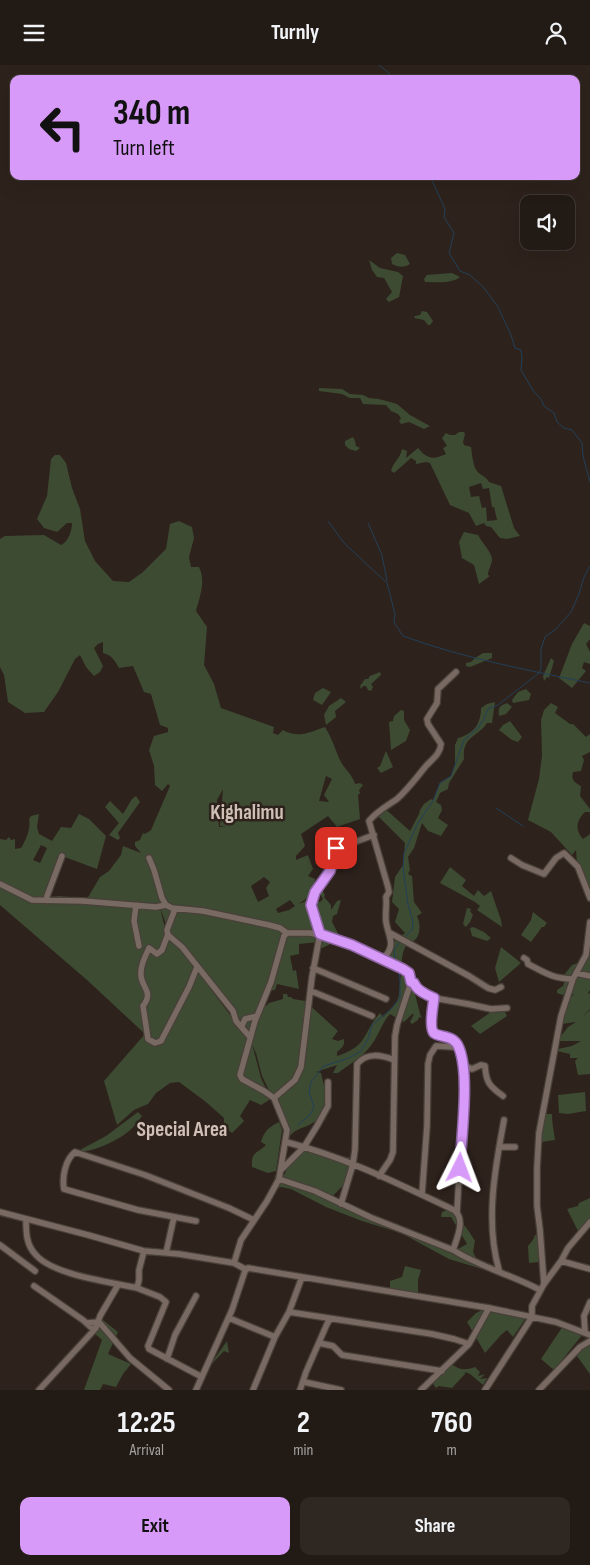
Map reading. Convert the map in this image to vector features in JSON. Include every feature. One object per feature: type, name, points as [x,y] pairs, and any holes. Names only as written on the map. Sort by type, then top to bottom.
[{"type":"street","points":[[382,960],[390,949],[390,933],[386,923],[386,897],[389,892],[370,819],[410,787],[440,750],[442,744],[428,724],[427,719],[437,703],[436,694],[438,689],[456,672]]},
{"type":"street","points":[[274,1098],[295,1080],[301,1067],[313,968],[320,934],[311,905],[315,892],[330,871],[336,849],[374,835]]},
{"type":"street","points":[[511,858],[544,874],[556,858],[564,853],[578,867],[590,898]]},
{"type":"street","points":[[47,901],[47,896],[62,856]]},
{"type":"street","points":[[149,858],[166,905]]},
{"type":"street","points":[[0,884],[27,899],[156,907],[166,905],[175,909],[206,912],[279,928],[287,933],[320,934],[352,945],[409,973],[411,982],[397,1025],[394,1060],[393,1152],[379,1176]]},
{"type":"street","points":[[136,905],[134,921],[139,946]]},
{"type":"street","points":[[175,909],[167,930],[168,934],[160,952],[157,953],[149,948],[142,969],[141,977],[148,992],[143,1006],[148,1039],[155,1043],[161,1041],[189,987],[197,967]]},
{"type":"street","points":[[544,1284],[537,1206],[538,1138],[561,1016],[573,979],[586,955],[590,922]]},
{"type":"street","points":[[234,1263],[242,1240],[270,1197],[278,1179],[286,1142],[286,1126],[274,1098],[240,1078],[250,1037],[268,991],[284,936],[287,933]]},
{"type":"street","points":[[390,933],[470,976],[488,988],[495,989],[501,987]]},
{"type":"street","points":[[168,934],[181,947],[233,1011],[236,1021],[250,1037]]},
{"type":"street","points":[[524,958],[528,964],[542,970],[551,977],[573,979]]},
{"type":"street","points":[[313,968],[386,999]]},
{"type":"street","points":[[576,973],[590,976]]},
{"type":"street","points":[[411,982],[424,993],[434,998],[468,1003],[491,1009],[507,1009]]},
{"type":"street","points":[[311,991],[372,1016]]},
{"type":"street","points":[[434,998],[431,1010],[433,1032],[450,1038],[459,1046],[463,1065],[464,1087],[457,1212],[460,1228],[453,1250]]},
{"type":"street","points":[[242,1026],[245,1019],[257,1016]]},
{"type":"street","points":[[422,1194],[429,1059],[436,1046],[459,1046]]},
{"type":"street","points":[[341,1204],[353,1164],[357,1064],[364,1057],[370,1056],[381,1056],[394,1060]]},
{"type":"street","points":[[463,1065],[472,1069],[485,1065],[488,1082],[503,1096]]},
{"type":"street","points":[[281,1170],[304,1147],[328,1106],[328,1082]]},
{"type":"street","points":[[498,1270],[494,1250],[493,1207],[495,1173],[504,1121]]},
{"type":"street","points":[[286,1142],[330,1154],[422,1194],[457,1212]]},
{"type":"street","points":[[500,1147],[515,1147]]},
{"type":"street","points":[[196,1221],[138,1209],[64,1189],[63,1174],[71,1155],[75,1152],[145,1175],[229,1208],[254,1220]]},
{"type":"street","points":[[278,1179],[315,1191],[372,1219],[453,1250],[540,1290]]},
{"type":"street","points":[[0,1213],[144,1251],[234,1263],[246,1269],[251,1268],[489,1308],[556,1322],[587,1333]]},
{"type":"street","points":[[166,1253],[174,1217]]},
{"type":"street","points":[[26,1219],[28,1241],[36,1256],[56,1269],[118,1285],[137,1287],[165,1300],[165,1305],[148,1347],[202,1377]]},
{"type":"street","points":[[485,1390],[532,1317],[532,1307],[540,1290],[568,1248],[590,1222]]},
{"type":"street","points":[[0,1245],[35,1271]]},
{"type":"street","points":[[137,1287],[144,1251]]},
{"type":"street","points":[[561,1261],[590,1269]]},
{"type":"street","points":[[196,1390],[229,1318],[246,1269]]},
{"type":"street","points":[[253,1390],[275,1337],[289,1312],[302,1277]]},
{"type":"street","points":[[39,1390],[94,1330],[118,1285]]},
{"type":"street","points":[[34,1286],[87,1323],[94,1330]]},
{"type":"street","points":[[167,1359],[176,1335],[196,1296]]},
{"type":"street","points":[[580,1347],[587,1333],[584,1315],[590,1302]]},
{"type":"street","points":[[421,1390],[469,1345],[489,1308]]},
{"type":"street","points":[[289,1312],[454,1339],[469,1345]]},
{"type":"street","points":[[229,1318],[275,1337]]},
{"type":"street","points":[[300,1390],[330,1319]]},
{"type":"street","points":[[87,1323],[99,1322]]},
{"type":"street","points":[[99,1322],[130,1358],[169,1390]]},
{"type":"street","points":[[539,1390],[580,1347],[590,1341]]},
{"type":"street","points":[[319,1343],[333,1346],[342,1355],[442,1371]]},
{"type":"street","points":[[304,1382],[341,1390]]},
{"type":"green space","points":[[397,253],[405,255],[410,264],[401,267],[392,264],[391,258]]},
{"type":"green space","points":[[369,260],[380,268],[398,272],[403,276],[399,297],[389,302],[386,299],[392,292],[384,278],[377,277],[372,270]]},
{"type":"green space","points":[[452,273],[460,277],[453,281],[443,282],[425,282],[424,279],[427,275]]},
{"type":"green space","points":[[422,311],[427,312],[433,321],[430,325],[424,320],[414,318],[420,315]]},
{"type":"green space","points":[[319,388],[342,389],[350,394],[363,395],[397,404],[410,415],[430,426],[424,429],[409,422],[401,424],[399,421],[401,418],[398,414],[391,411],[386,405],[363,404],[360,398],[350,398],[342,394],[319,391]]},
{"type":"green space","points":[[459,432],[464,432],[464,445],[471,447],[477,471],[489,482],[501,486],[514,528],[520,536],[507,539],[500,538],[491,527],[486,526],[484,523],[476,526],[469,513],[450,505],[430,463],[416,464],[416,461],[411,458],[394,473],[391,471],[402,449],[407,451],[406,458],[418,448],[427,456],[434,458],[446,454],[443,448],[447,446],[442,438],[446,433],[455,435]],"holes":[[[481,483],[483,489],[489,488],[492,507],[494,507],[497,520],[487,521],[486,507],[482,508],[479,496],[471,497],[469,487]]]},
{"type":"green space","points":[[353,437],[356,446],[360,448],[356,451],[349,449],[345,445],[345,441]]},
{"type":"green space","points":[[55,455],[60,455],[66,463],[72,488],[80,509],[85,541],[95,561],[113,581],[129,582],[143,572],[166,549],[170,524],[179,521],[192,527],[194,538],[189,557],[191,567],[199,567],[202,578],[202,589],[196,611],[207,627],[204,665],[214,684],[221,708],[274,727],[273,733],[278,735],[283,730],[288,733],[299,734],[309,733],[325,727],[340,760],[355,784],[360,783],[363,785],[358,795],[360,819],[337,827],[328,816],[301,834],[305,846],[296,856],[296,860],[308,855],[313,869],[308,876],[315,879],[310,894],[298,904],[304,902],[310,896],[317,902],[320,902],[323,899],[318,890],[321,888],[325,895],[324,897],[331,905],[331,910],[337,901],[341,900],[337,914],[333,916],[332,922],[341,939],[318,950],[318,942],[299,944],[299,954],[290,956],[293,971],[296,970],[299,989],[277,984],[275,990],[266,991],[281,940],[281,933],[274,963],[248,1037],[234,1014],[170,935],[160,907],[167,937],[179,947],[252,1044],[261,1078],[271,1099],[261,1105],[250,1100],[240,1116],[244,1121],[232,1133],[224,1127],[224,1118],[179,1082],[170,1083],[156,1093],[148,1104],[134,1110],[117,1125],[104,1081],[145,1034],[87,980],[0,905],[0,839],[6,840],[9,837],[11,840],[15,839],[15,849],[21,848],[28,834],[31,816],[39,814],[37,827],[39,834],[52,841],[61,827],[71,828],[79,814],[89,819],[106,836],[97,869],[62,856],[49,898],[59,896],[87,899],[100,877],[109,871],[121,855],[123,846],[141,853],[135,846],[135,842],[140,840],[143,833],[145,834],[151,830],[170,786],[168,784],[162,791],[155,785],[154,766],[149,750],[154,736],[168,732],[168,728],[160,725],[151,694],[144,692],[133,666],[119,668],[111,657],[103,653],[103,642],[94,648],[103,666],[100,672],[94,676],[86,667],[80,655],[75,659],[58,692],[44,712],[25,713],[8,702],[4,675],[0,667],[0,539],[5,536],[44,535],[61,545],[68,539],[72,523],[67,523],[57,532],[44,528],[37,519],[47,496],[51,459]],"holes":[[[326,776],[332,779],[324,795],[329,802],[319,801]],[[223,789],[220,826],[227,827],[219,827],[217,800]],[[41,845],[47,848],[40,863],[33,860]],[[264,877],[270,882],[266,888],[269,896],[258,902],[251,886]],[[290,900],[295,906],[278,913],[276,909]]]},
{"type":"green space","points":[[464,532],[478,535],[492,556],[488,575],[490,576],[479,584],[474,565],[462,558],[459,542]]},
{"type":"green space","points":[[584,623],[590,626],[590,639],[586,644],[590,652],[590,664],[584,662],[582,668],[586,671],[572,688],[559,678],[572,644]]},
{"type":"green space","points":[[483,653],[492,653],[492,658],[470,667],[466,666],[466,663],[471,662]]},
{"type":"green space","points":[[551,658],[554,661],[549,678],[547,677],[544,681],[543,676]]},
{"type":"green space","points":[[380,672],[381,675],[371,684],[373,687],[371,691],[366,686],[363,686],[361,689],[360,686],[365,679]]},
{"type":"green space","points":[[323,688],[331,692],[322,705],[313,700],[315,693]]},
{"type":"green space","points":[[526,689],[531,694],[529,700],[513,703],[512,700],[518,692]]},
{"type":"green space","points":[[341,698],[346,702],[335,711],[336,717],[326,725],[324,715],[329,706]]},
{"type":"green space","points":[[495,702],[492,723],[487,723],[468,741],[465,746],[464,759],[449,783],[448,789],[440,793],[436,802],[441,805],[442,810],[438,818],[448,825],[441,836],[428,831],[422,823],[414,848],[408,857],[410,870],[408,874],[412,876],[414,902],[422,913],[417,916],[419,924],[418,937],[405,948],[402,956],[402,966],[388,968],[378,960],[388,950],[392,952],[389,946],[405,933],[395,922],[399,909],[392,902],[395,877],[403,865],[405,843],[374,812],[382,806],[410,831],[424,804],[431,799],[433,800],[440,783],[451,776],[455,765],[455,745],[458,738],[468,734],[476,727],[480,718],[481,708]]},
{"type":"green space","points":[[507,703],[512,707],[506,714],[499,716],[500,708]]},
{"type":"green space","points":[[551,703],[558,707],[555,713],[570,724],[573,724],[586,737],[590,734],[590,752],[582,756],[584,760],[581,771],[573,772],[572,777],[581,786],[580,796],[590,809],[590,812],[585,812],[580,818],[578,832],[583,839],[590,834],[590,893],[577,863],[576,850],[572,855],[551,832],[528,820],[539,779],[542,756],[541,720],[544,710]]},
{"type":"green space","points":[[401,710],[404,711],[404,720],[410,730],[406,741],[391,750],[389,722],[393,721],[394,716]]},
{"type":"green space","points":[[510,721],[522,737],[518,742],[512,740],[499,730]]},
{"type":"green space","points":[[386,751],[393,767],[381,773],[377,768],[380,766]]},
{"type":"green space","points":[[136,796],[140,802],[118,833],[120,838],[118,840],[109,835],[119,823],[105,807],[110,801],[123,814]]},
{"type":"green space","points":[[450,867],[466,880],[462,886],[474,896],[478,890],[484,896],[491,891],[502,927],[477,910],[480,906],[475,902],[440,883]]},
{"type":"green space","points":[[467,908],[471,909],[470,911],[473,915],[466,927],[463,924]]},
{"type":"green space","points":[[533,912],[547,923],[531,942],[521,935],[531,920]]},
{"type":"green space","points":[[473,927],[491,938],[487,941],[472,936],[470,928]]},
{"type":"green space","points":[[501,947],[521,963],[499,982],[495,968]]},
{"type":"green space","points":[[588,955],[590,956],[590,974],[587,976],[590,979],[590,990],[588,993],[590,994],[590,1009],[582,1017],[590,1010],[590,1074],[578,1075],[575,1061],[578,1058],[570,1058],[570,1054],[553,1050],[572,1046],[581,1041],[557,1041],[568,1027],[576,1022],[562,1024],[555,1041],[563,1006],[574,994],[565,998]]},
{"type":"green space","points":[[580,963],[572,974],[565,993],[563,995],[557,993],[557,990],[563,986],[564,975],[572,965]]},
{"type":"green space","points":[[407,966],[409,968],[407,974],[409,981],[414,990],[422,1018],[419,1017],[412,1024],[410,1022],[414,1014],[404,1022],[390,1014],[366,1052],[338,1073],[333,1073],[337,1065],[316,1072],[321,1073],[326,1094],[323,1121],[316,1121],[293,1133],[286,1142],[287,1147],[282,1152],[284,1129],[273,1098],[262,1076],[256,1053],[249,1038],[259,1007],[283,999],[283,994],[287,994],[288,997],[293,999],[305,1001],[338,1031],[332,1039],[338,1041],[344,1039],[344,1045],[337,1052],[337,1056],[355,1048],[364,1038],[380,1013],[383,1017],[394,1005],[399,996],[402,974]]},
{"type":"green space","points":[[501,1005],[507,1016],[480,1034],[471,1026]]},
{"type":"green space","points":[[585,1092],[586,1111],[568,1114],[559,1113],[558,1095]]},
{"type":"green space","points":[[138,1112],[142,1116],[133,1128],[124,1135],[97,1148],[78,1151],[106,1136]]},
{"type":"green space","points":[[544,1114],[552,1114],[555,1140],[541,1142]]},
{"type":"green space","points":[[279,1122],[282,1130],[276,1171],[268,1173],[252,1167],[252,1158],[255,1153],[266,1145],[261,1142],[265,1132]]},
{"type":"green space","points":[[305,1149],[352,1158],[349,1179],[331,1198],[374,1215],[375,1220],[458,1249],[467,1244],[451,1217],[441,1217],[442,1212],[447,1210],[463,1224],[475,1241],[473,1252],[482,1269],[449,1259],[401,1233],[326,1207],[291,1189],[281,1187],[272,1194],[275,1175],[284,1175],[294,1155]]},
{"type":"green space","points":[[590,1198],[590,1218],[579,1233],[567,1209],[578,1206],[579,1203]]},
{"type":"green space","points":[[538,1234],[538,1262],[529,1263],[528,1246],[535,1235]]},
{"type":"green space","points":[[405,1266],[421,1270],[418,1280],[418,1293],[390,1288],[390,1281],[402,1277]]},
{"type":"green space","points":[[487,1308],[526,1318],[513,1337],[507,1330],[485,1353],[467,1322],[476,1313]]},
{"type":"green space","points":[[94,1320],[103,1320],[118,1332],[108,1354],[131,1364],[116,1387],[103,1384],[100,1390],[84,1390],[102,1340],[93,1332],[95,1328]]},
{"type":"green space","points":[[563,1326],[583,1334],[554,1370],[541,1359]]},
{"type":"green space","points":[[227,1341],[229,1353],[224,1351],[208,1368]]},
{"type":"green space","points":[[590,1342],[590,1374],[574,1352]]},
{"type":"green space","points":[[452,1364],[463,1369],[475,1367],[480,1372],[478,1376],[485,1374],[480,1379],[487,1378],[483,1385],[465,1372],[452,1388],[439,1386],[436,1388],[431,1381],[442,1375],[443,1370]]},
{"type":"waterway","points":[[379,65],[391,75]]},
{"type":"waterway","points":[[432,180],[445,209],[444,217],[454,233],[449,253],[460,271],[470,275],[484,288],[498,307],[515,348],[521,350],[521,370],[534,392],[541,399],[544,406],[554,413],[557,422],[564,428],[572,430],[582,443],[583,456],[590,482]]},
{"type":"waterway","points":[[328,521],[344,543],[387,583],[395,614],[394,622],[403,636],[472,657],[590,683]]},
{"type":"waterway","points":[[368,523],[382,555],[387,581]]},
{"type":"waterway","points":[[404,938],[412,930],[413,921],[408,905],[403,867],[404,853],[418,823],[433,801],[440,783],[451,776],[464,740],[477,729],[488,709],[498,705],[539,673],[541,668],[541,649],[545,637],[556,629],[571,612],[590,566]]},
{"type":"waterway","points":[[496,808],[523,826]]},
{"type":"waterway","points":[[395,962],[394,949],[401,941]]},
{"type":"waterway","points":[[298,1125],[310,1115],[314,1107],[309,1092],[311,1082],[324,1066],[349,1058],[361,1051],[368,1039],[372,1025],[390,1010],[400,998],[399,971]]},
{"type":"district","name":"Kighalimu","points":[[247,812]]},
{"type":"district","name":"Special Area","points":[[182,1129]]},
{"type":"route","points":[[336,848],[330,871],[318,887],[312,900],[313,917],[320,934],[352,945],[403,969],[409,973],[411,982],[415,986],[434,998],[431,1010],[432,1030],[434,1033],[447,1036],[459,1046],[463,1065],[464,1087],[460,1168]]}]
